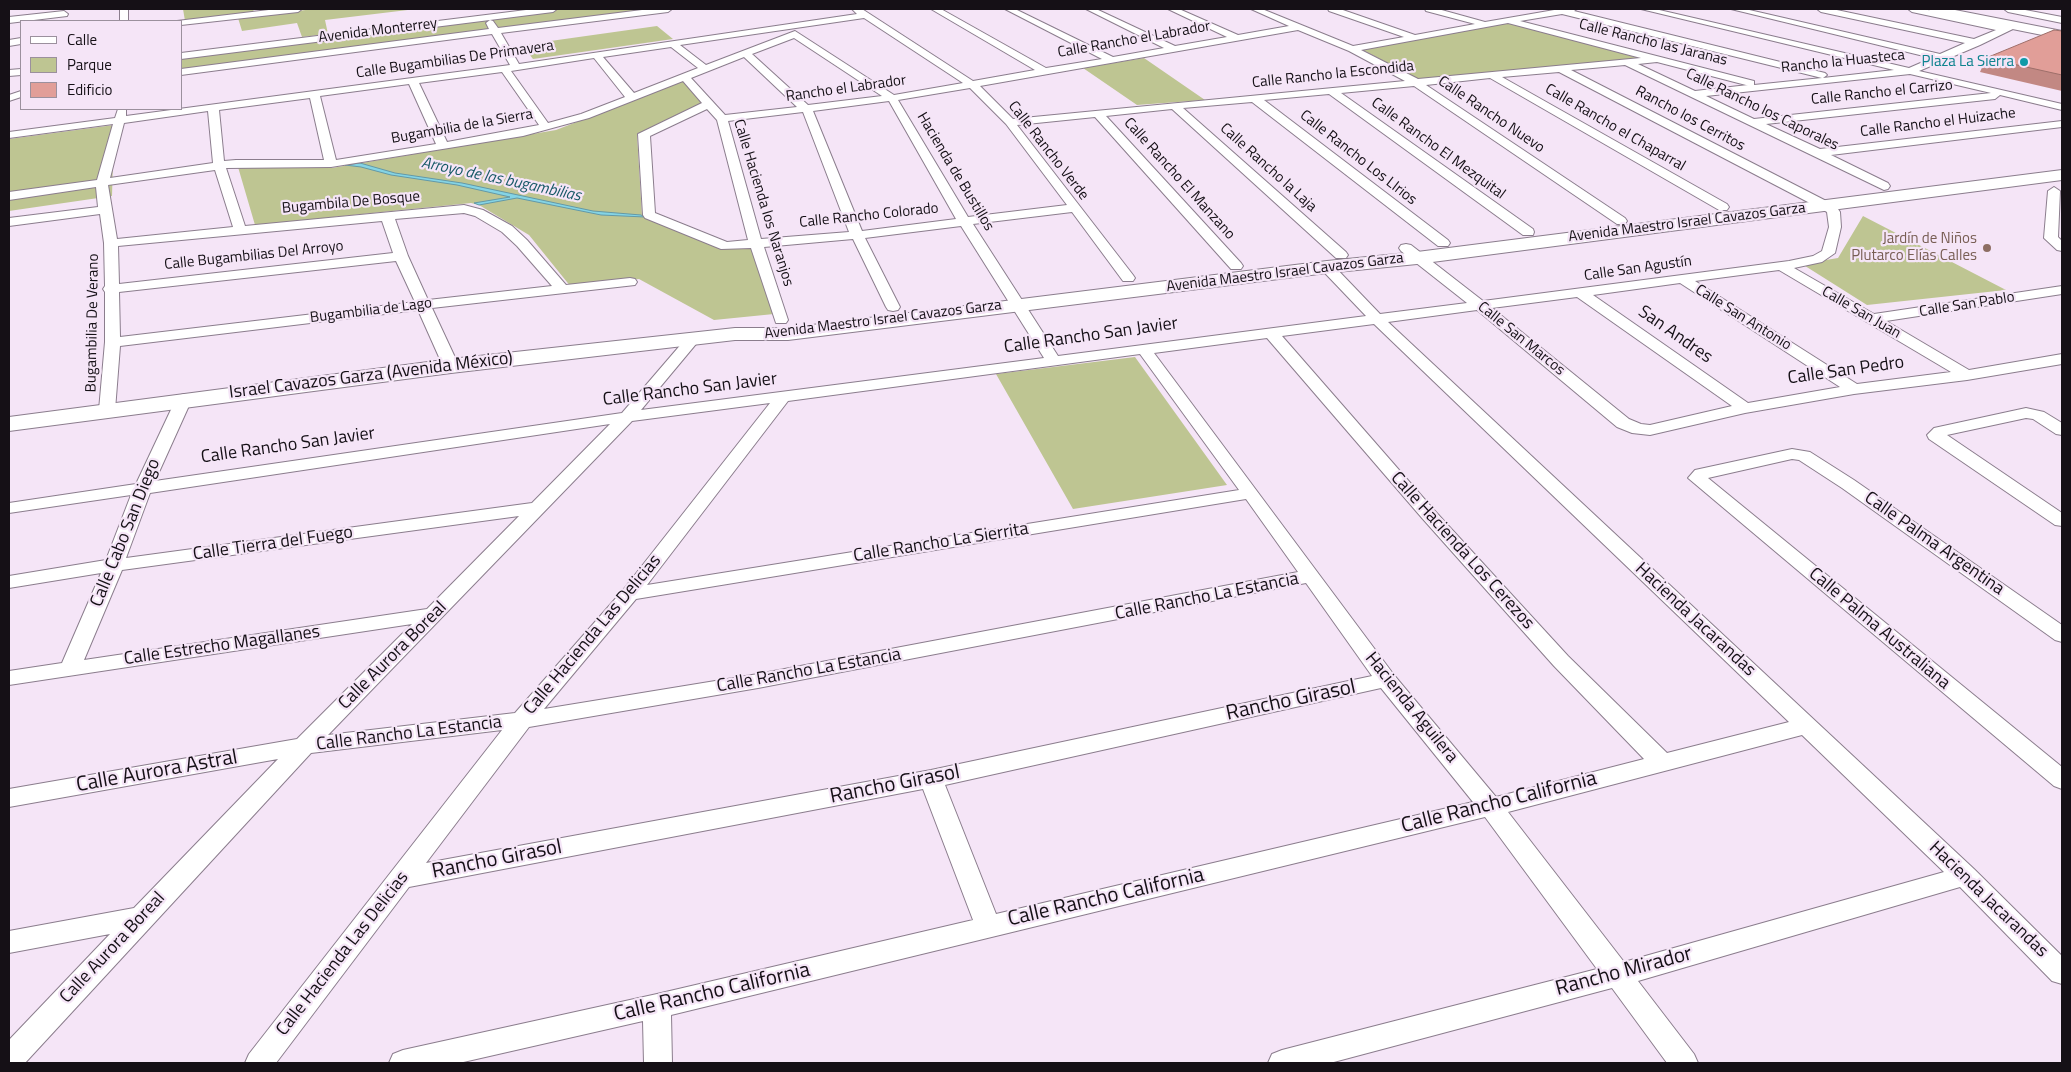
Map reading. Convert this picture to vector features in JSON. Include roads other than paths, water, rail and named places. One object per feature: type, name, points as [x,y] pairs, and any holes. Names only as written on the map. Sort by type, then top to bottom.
[{"type":"main road","points":[[1934,9],[2010,27],[2062,35]]},
{"type":"main road","points":[[1982,9],[2062,24]]},
{"type":"street","points":[[11,9],[9,20],[64,14]]},
{"type":"street","points":[[182,22],[260,11],[298,9]]},
{"type":"street","points":[[478,9],[496,30],[516,67]]},
{"type":"street","name":"Avenida Monterrey","points":[[182,56],[553,9]]},
{"type":"street","name":"Avenida Monterrey","points":[[182,72],[668,9]]},
{"type":"street","name":"Calle Bugambilias De Primavera","points":[[9,135],[49,130],[122,114],[213,108],[809,25],[876,9]]},
{"type":"street","points":[[935,9],[1044,72]]},
{"type":"street","points":[[1009,9],[1110,59]]},
{"type":"street","points":[[1090,9],[1172,48]]},
{"type":"street","points":[[1172,9],[1236,38]]},
{"type":"street","name":"Calle Rancho Nuevo","points":[[1255,9],[1352,49],[1416,82],[1621,220]]},
{"type":"street","points":[[1332,9],[1414,38]]},
{"type":"street","points":[[1429,9],[1487,25]]},
{"type":"street","points":[[1352,49],[1572,9]]},
{"type":"street","points":[[1645,9],[2062,107]]},
{"type":"street","points":[[1735,9],[1944,58]]},
{"type":"street","points":[[1821,9],[1977,43]]},
{"type":"street","points":[[1912,9],[2010,27]]},
{"type":"street","points":[[1950,9],[2062,24]]},
{"type":"street","points":[[1974,9],[2062,24]]},
{"type":"street","points":[[2008,9],[2062,24]]},
{"type":"street","points":[[1562,11],[1835,78]]},
{"type":"street","name":"Calle Rancho Verde","points":[[860,12],[973,86],[1010,122],[1128,278]]},
{"type":"street","name":"Calle Rancho las Jaranas","points":[[1508,21],[1761,86]]},
{"type":"street","name":"Bugambilia de la Sierra","points":[[9,196],[248,162],[331,164],[546,128],[632,98],[746,54],[795,34],[809,25]]},
{"type":"street","name":"Calle Rancho el Labrador","points":[[973,86],[1110,59],[1301,27]]},
{"type":"street","name":"Rancho la Huasteca","points":[[1696,94],[1835,78],[1908,72],[1944,58],[2010,27]]},
{"type":"street","name":"Hacienda de Bustillos","points":[[795,34],[892,98],[964,222],[1054,362]]},
{"type":"street","points":[[673,44],[706,69]]},
{"type":"street","points":[[746,54],[807,110],[857,234],[893,307]]},
{"type":"street","points":[[596,55],[632,98]]},
{"type":"street","name":"Calle Rancho la Escondida","points":[[1010,122],[1658,59]]},
{"type":"street","name":"Calle Rancho los Caporales","points":[[1626,62],[1884,186]]},
{"type":"street","points":[[504,68],[546,128]]},
{"type":"street","name":"Rancho los Cerritos","points":[[1559,68],[1806,197]]},
{"type":"street","name":"Calle Rancho el Chaparral","points":[[1491,75],[1723,207]]},
{"type":"street","name":"Calle Hacienda los Naranjos","points":[[685,77],[722,120],[756,244],[781,320]]},
{"type":"street","points":[[413,81],[444,146]]},
{"type":"street","name":"Rancho el Labrador","points":[[722,120],[807,110],[973,86]]},
{"type":"street","name":"Calle Rancho El Mezquital","points":[[1330,90],[1528,232]]},
{"type":"street","points":[[314,94],[331,164]]},
{"type":"street","name":"Calle Rancho el Carrizo","points":[[1754,122],[2013,95]]},
{"type":"street","name":"Calle Rancho Los LIrios","points":[[1254,98],[1443,243]]},
{"type":"street","points":[[710,104],[644,134],[649,215],[726,246],[756,244]]},
{"type":"street","name":"Calle Rancho la Laja","points":[[1174,106],[1334,261]]},
{"type":"street","points":[[213,108],[219,165],[240,229]]},
{"type":"street","name":"Bugambilia De Verano","points":[[107,410],[112,342],[111,242],[104,210],[102,184],[122,114]]},
{"type":"street","name":"Calle Rancho El Manzano","points":[[1098,114],[1236,266]]},
{"type":"street","name":"Calle Rancho el Huizache","points":[[1818,153],[2062,124]]},
{"type":"street","name":"Avenida Maestro Israel Cavazos Garza","points":[[1411,253],[1443,243],[2062,165]]},
{"type":"street","name":"Avenida Maestro Israel Cavazos Garza","points":[[735,334],[761,324],[781,320],[893,307],[1014,298],[1827,206],[2028,179],[2060,187]]},
{"type":"street","points":[[2060,187],[2051,238],[2062,247]]},
{"type":"street","points":[[1806,197],[1827,206]]},
{"type":"street","name":"Calle San Agustín","points":[[1377,319],[1479,305],[1582,294],[1807,262],[1828,253],[1835,218],[1834,212],[1827,206]]},
{"type":"street","name":"Calle Rancho Colorado","points":[[756,244],[964,222],[1074,208]]},
{"type":"street","name":"Bugambila De Bosque","points":[[111,242],[460,209],[479,213],[507,229],[562,290]]},
{"type":"street","points":[[9,222],[104,210]]},
{"type":"street","points":[[387,216],[401,256],[451,366]]},
{"type":"street","name":"Calle San Marcos","points":[[1411,253],[1479,305],[1623,423],[1638,429]]},
{"type":"street","name":"Calle Bugambilias Del Arroyo","points":[[110,289],[401,256]]},
{"type":"street","name":"Avenida Maestro Israel Cavazos Garza","points":[[735,334],[788,334],[1128,278],[1236,266],[1334,261]]},
{"type":"street","name":"Hacienda Jacarandas","points":[[1334,261],[1377,319],[1965,876],[2062,973]]},
{"type":"street","name":"Calle San Juan","points":[[1781,266],[1967,375]]},
{"type":"street","name":"Calle San Antonio","points":[[1682,279],[1854,389]]},
{"type":"street","name":"Bugambilia de Lago","points":[[112,342],[424,304],[630,282]]},
{"type":"street","name":"Calle San Pablo","points":[[1872,319],[2062,290]]},
{"type":"street","name":"San Andres","points":[[1582,294],[1745,408]]},
{"type":"street","name":"Calle Rancho San Javier","points":[[9,508],[627,417],[1377,319]]},
{"type":"street","name":"Calle Hacienda Los Cerezos","points":[[1271,333],[1435,522],[1562,660],[1661,762]]},
{"type":"street","name":"Israel Cavazos Garza (Avenida México)","points":[[9,424],[184,399],[735,334]]},
{"type":"street","name":"Calle Aurora Boreal","points":[[9,1060],[142,916],[304,746],[627,417],[694,338]]},
{"type":"street","name":"Hacienda Aguilera","points":[[1144,350],[1251,493],[1386,680],[1491,807],[1684,1063]]},
{"type":"street","name":"Calle San Pedro","points":[[1638,429],[1650,430],[1745,408],[1854,389],[1967,375],[2062,359]]},
{"type":"street","name":"Calle Hacienda Las Delicias","points":[[259,1063],[522,720],[630,594],[782,398]]},
{"type":"street","name":"Calle Cabo San Diego","points":[[70,668],[114,565],[143,487],[184,399]]},
{"type":"street","points":[[2062,430],[2035,414],[2026,413],[1935,434],[1936,437],[1990,474],[2062,521]]},
{"type":"street","name":"Calle Palma Argentina","points":[[1697,478],[1700,474],[1792,454],[1804,456],[1848,484],[2062,635]]},
{"type":"street","name":"Calle Palma Australiana","points":[[1697,478],[2062,780]]},
{"type":"street","name":"Calle Rancho La Sierrita","points":[[630,594],[1251,493]]},
{"type":"street","name":"Calle Tierra del Fuego","points":[[9,582],[114,565],[537,508]]},
{"type":"street","name":"Calle Rancho La Estancia","points":[[304,746],[522,720],[758,681],[1310,576]]},
{"type":"street","name":"Calle Estrecho Magallanes","points":[[9,678],[435,614]]},
{"type":"street","name":"Rancho Girasol","points":[[401,878],[931,779],[1386,680]]},
{"type":"street","name":"Calle Rancho California","points":[[403,1063],[657,1006],[1491,807],[1806,726]]},
{"type":"street","name":"Calle Aurora Astral","points":[[9,798],[304,746]]},
{"type":"street","points":[[931,779],[988,926]]},
{"type":"street","name":"Rancho Mirador","points":[[1282,1063],[1619,975],[1965,876]]},
{"type":"street","points":[[9,942],[142,916]]},
{"type":"street","points":[[657,1006],[658,1063]]},
{"type":"water","points":[[360,163],[395,173],[462,183],[593,211],[641,215],[645,217],[601,215],[517,198],[479,205],[474,203],[510,197],[457,185],[391,175],[345,165]]},
{"type":"place","name":"Plaza La Sierra","points":[[2024,62]]},
{"type":"place","name":"Jardín de Niños Plutarco Elías Calles","points":[[1987,248]]},
{"type":"water label","name":"Arroyo de las bugambilias","points":[[501,180]]}]
